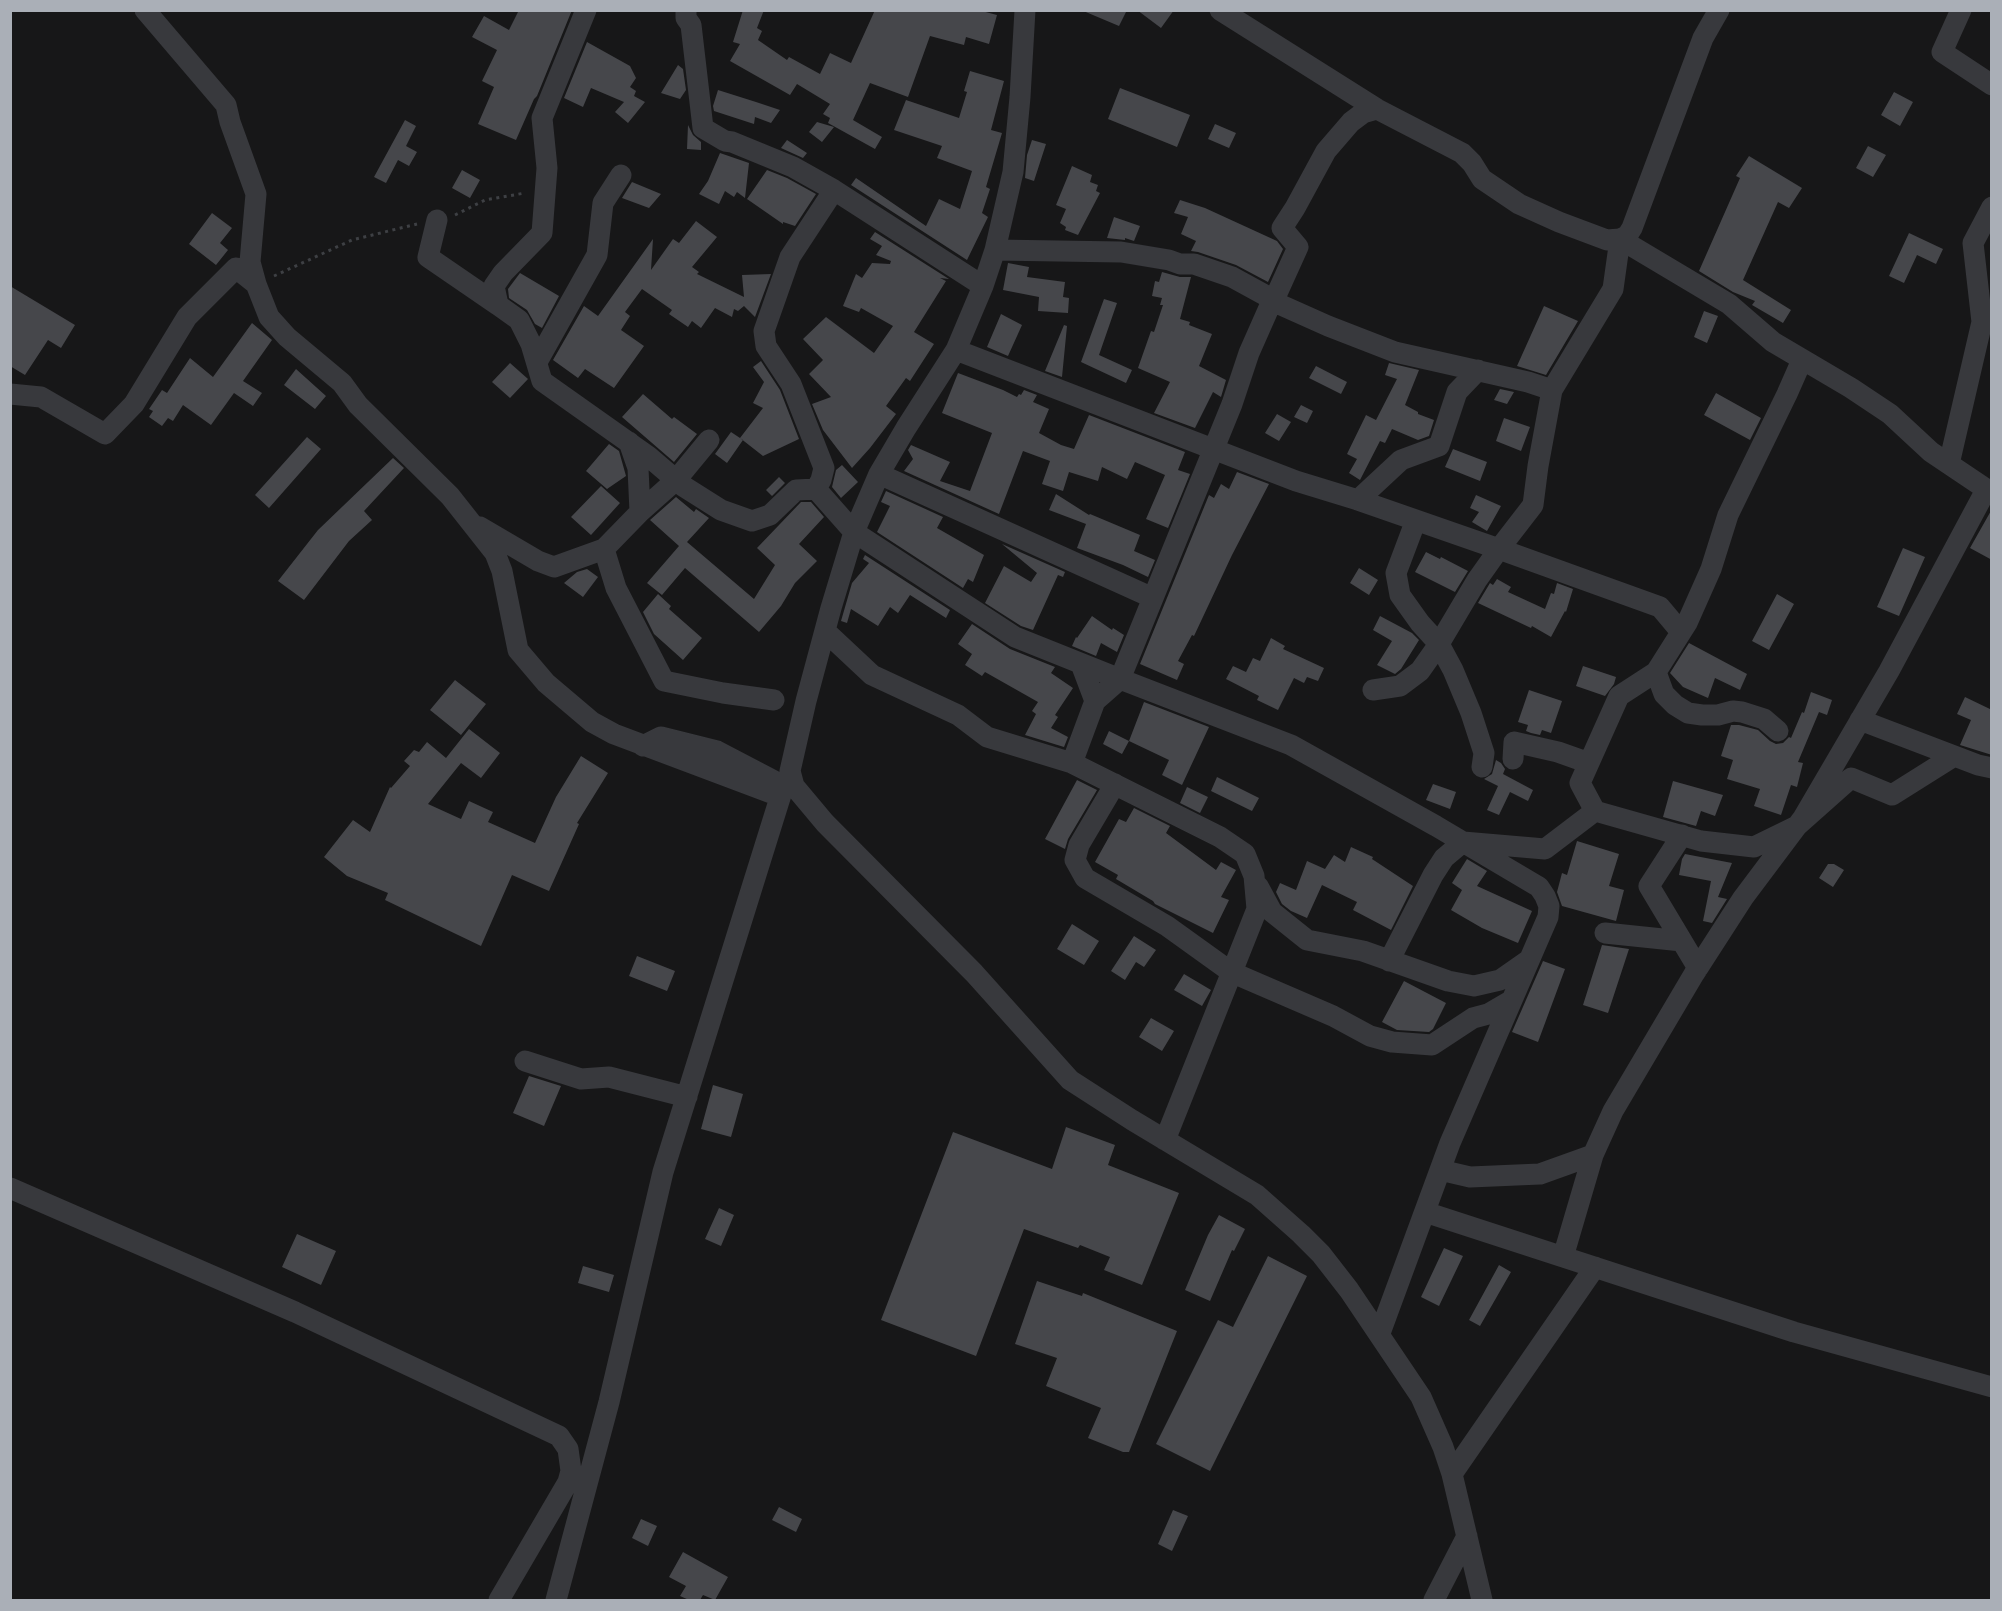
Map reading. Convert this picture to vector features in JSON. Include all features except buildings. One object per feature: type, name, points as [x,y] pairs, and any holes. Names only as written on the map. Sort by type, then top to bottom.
[{"type":"street","points":[[145,10],[226,105],[256,194],[250,262],[269,317],[287,337],[342,383],[358,405],[450,496],[495,553],[502,571],[518,650],[546,683],[592,722],[614,734],[643,746],[794,786],[825,823],[974,973],[1070,1080],[1257,1195],[1301,1234],[1349,1290],[1421,1397],[1452,1474],[1482,1600]]},
{"type":"street","points":[[498,305],[494,286],[503,273],[543,233],[547,168],[542,118],[586,10]]},
{"type":"street","points":[[686,10],[686,18],[691,26],[703,128],[725,141],[793,167],[834,190],[983,286]]},
{"type":"street","points":[[1220,10],[1377,109],[1462,153],[1472,163],[1482,179],[1520,204],[1607,240],[1627,236],[1632,228],[1703,38],[1719,10]]},
{"type":"street","points":[[1961,10],[1942,52],[1992,85]]},
{"type":"street","points":[[556,1600],[609,1402],[663,1172],[785,784],[825,631],[854,532],[879,474],[956,350],[983,286],[995,250],[1013,172],[1018,12]]},
{"type":"street","points":[[995,250],[1121,252],[1180,264],[1194,264],[1232,277],[1274,300],[1298,246],[1282,228],[1326,151],[1351,122],[1364,113],[1377,109]]},
{"type":"street","points":[[537,362],[597,255],[603,203],[621,174]]},
{"type":"street","points":[[816,489],[822,480],[824,468],[791,384],[766,346],[764,331],[790,257],[834,190]]},
{"type":"street","points":[[1949,464],[1982,322],[1973,243],[1992,207]]},
{"type":"street","points":[[437,220],[428,257],[519,320],[531,344],[542,381],[629,442],[683,486],[721,510],[752,521],[770,515],[796,490],[816,489]]},
{"type":"street","points":[[1563,1257],[1593,1155],[1613,1111],[1698,968],[1743,898],[1797,826],[1860,720],[1989,491],[1931,452],[1890,414],[1773,342],[1750,325],[1729,304],[1620,239]]},
{"type":"street","points":[[1373,690],[1400,686],[1420,671],[1477,580],[1533,505],[1552,390],[1613,290],[1620,239]]},
{"type":"street","points":[[10,394],[41,397],[105,434],[134,404],[188,317],[236,268],[256,284]]},
{"type":"street","points":[[1072,763],[1095,701],[1120,679],[1214,450],[1249,353],[1272,301],[1395,352],[1478,370],[1552,390]]},
{"type":"street","points":[[956,350],[1296,482],[1358,500],[1557,568],[1660,607],[1681,632]]},
{"type":"street","points":[[1802,360],[1728,515],[1711,568],[1687,623],[1656,672],[1619,696],[1580,783],[1595,811],[1701,841],[1754,847],[1797,826],[1851,778],[1892,795],[1954,756]]},
{"type":"street","points":[[1358,500],[1401,460],[1439,446],[1456,392],[1478,370]]},
{"type":"street","points":[[470,521],[538,561],[554,567],[604,549],[640,512],[676,480],[709,440]]},
{"type":"street","points":[[629,442],[638,468],[640,512]]},
{"type":"street","points":[[879,474],[1153,598]]},
{"type":"street","points":[[816,489],[854,532],[1015,637],[1291,745],[1539,887],[1549,906],[1548,917],[1440,1170],[1380,1333]]},
{"type":"street","points":[[1416,520],[1396,573],[1400,595],[1439,644],[1471,713],[1484,753],[1482,767]]},
{"type":"street","points":[[604,549],[616,588],[664,681],[774,700]]},
{"type":"street","points":[[825,631],[872,675],[958,715],[987,736],[1072,763],[1228,842],[1245,854],[1254,881],[1272,912],[1307,940],[1363,951],[1432,977],[1474,986],[1500,980],[1530,959]]},
{"type":"street","points":[[1081,664],[1095,701]]},
{"type":"street","points":[[1656,672],[1664,694],[1688,713],[1710,715],[1732,711],[1742,712],[1764,719],[1778,730]]},
{"type":"street","points":[[1860,720],[1992,768]]},
{"type":"street","points":[[1513,759],[1514,742],[1558,752],[1589,764]]},
{"type":"street","points":[[1115,784],[1079,845],[1075,860],[1085,878],[1167,926],[1231,972],[1333,1016],[1370,1036],[1392,1042],[1432,1045],[1473,1018],[1488,1014],[1512,1000]]},
{"type":"street","points":[[1389,961],[1433,875],[1444,858],[1463,842],[1545,849],[1595,811]]},
{"type":"street","points":[[1682,835],[1649,886],[1698,968]]},
{"type":"street","points":[[1165,1140],[1257,909],[1254,881]]},
{"type":"street","points":[[1605,933],[1682,940]]},
{"type":"street","points":[[525,1061],[581,1079],[609,1077],[687,1097]]},
{"type":"street","points":[[1440,1170],[1470,1177],[1540,1173],[1593,1155]]},
{"type":"street","points":[[10,1188],[295,1312],[559,1436],[568,1449],[571,1471],[568,1482],[499,1600]]},
{"type":"street","points":[[1425,1212],[1794,1332],[1992,1387]]},
{"type":"street","points":[[1452,1474],[1595,1267]]},
{"type":"street","points":[[1434,1600],[1467,1536]]},
{"type":"path","points":[[256,284],[352,240],[451,217],[485,200],[545,190]]}]
